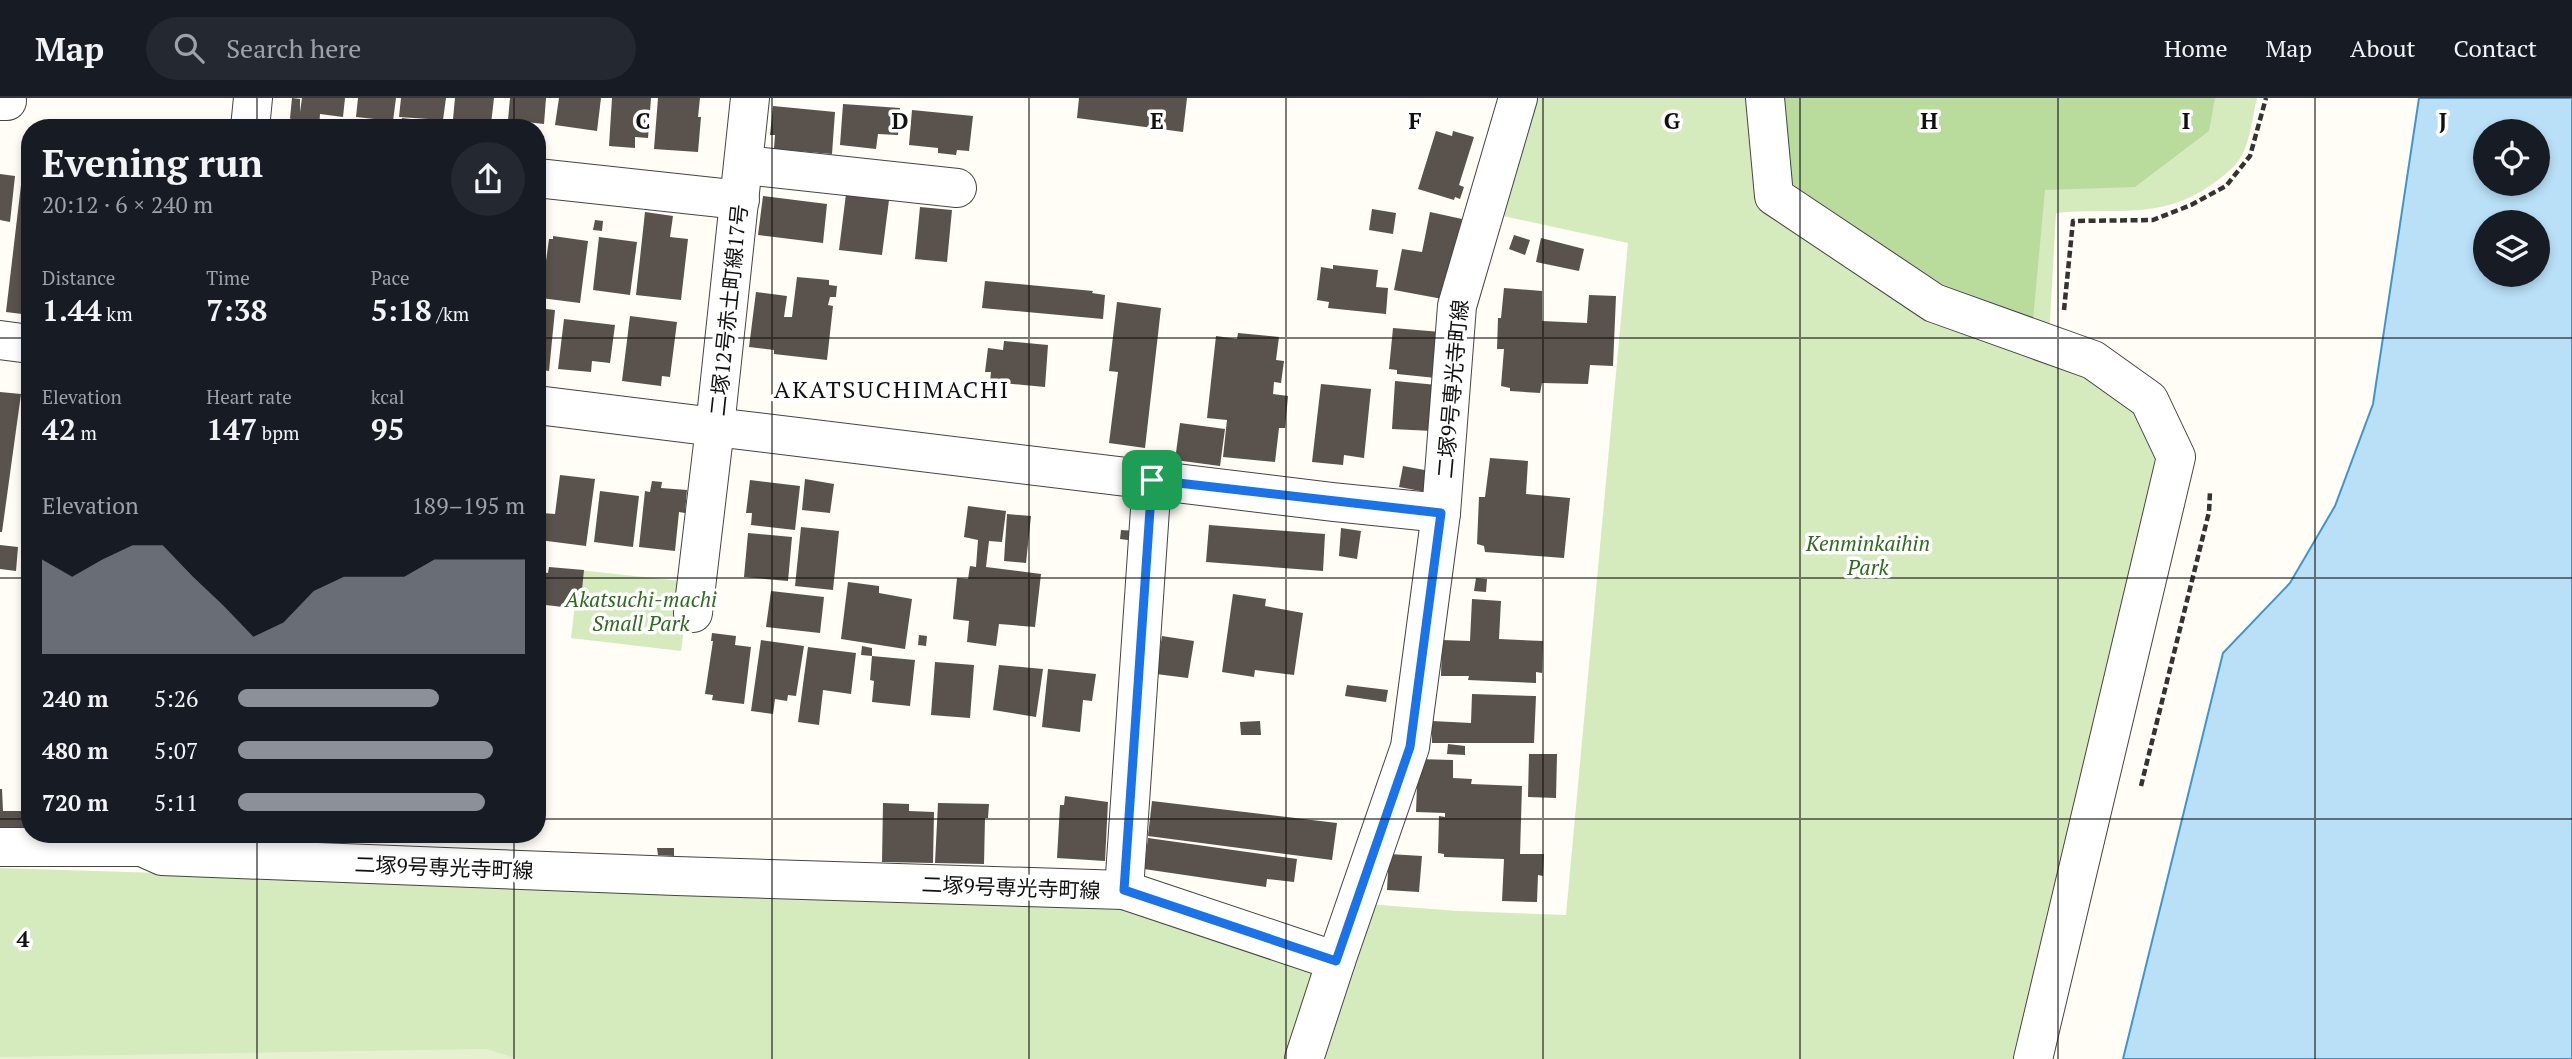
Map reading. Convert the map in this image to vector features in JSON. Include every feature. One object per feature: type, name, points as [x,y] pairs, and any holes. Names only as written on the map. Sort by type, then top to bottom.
[{"type":"street","points":[[251,119],[253,98]]},
{"type":"street","name":"二塚12号赤土町線17号","points":[[546,406],[715,427],[750,98]]},
{"type":"street","name":"二塚9号専光寺町線","points":[[0,847],[164,846],[676,876],[1124,890],[1336,961],[1410,747],[1441,513],[1457,306],[1518,98]]},
{"type":"street","points":[[1765,98],[1774,196],[1934,303],[2093,360],[2149,400],[2176,457],[2033,1059]]},
{"type":"street","points":[[546,178],[957,188]]},
{"type":"street","points":[[0,340],[21,343]]},
{"type":"street","points":[[692,614],[715,427],[1441,513]]},
{"type":"street","points":[[1124,890],[1152,480]]},
{"type":"street","points":[[1304,1059],[1336,961]]},
{"type":"green space","name":"Kenminkaihin Park","points":[[1530,98],[2257,98],[2245,149],[2239,159],[2220,179],[2192,196],[2155,208],[2056,213],[2048,355],[2093,376],[2135,414],[2158,458],[2018,1059],[0,1059],[0,868],[1110,903],[1295,964],[1367,904],[1566,915],[1628,243],[1494,214]]},
{"type":"green space","points":[[1780,98],[2215,98],[2209,131],[2135,187],[2045,190],[2033,320],[1938,285],[1787,180]]},
{"type":"green space","name":"Akatsuchi-machi Small Park","points":[[579,570],[690,582],[681,651],[571,638]]},
{"type":"green space","points":[[487,1049],[518,1059],[0,1059],[0,1057]]},
{"type":"water","points":[[2419,98],[2572,98],[2572,1059],[2123,1059],[2223,653],[2290,583],[2335,506],[2373,404]]},
{"type":"building","points":[[292,98],[300,99],[300,112],[302,98],[345,98],[343,117],[320,114],[320,119],[290,118]]},
{"type":"building","points":[[358,98],[396,98],[393,119],[356,117]]},
{"type":"building","points":[[401,98],[446,98],[443,119],[399,117]]},
{"type":"building","points":[[455,98],[494,98],[492,119],[453,119]]},
{"type":"building","points":[[510,98],[546,98],[544,119],[508,119]]},
{"type":"building","points":[[559,98],[601,98],[597,131],[555,125]]},
{"type":"building","points":[[612,98],[651,98],[648,138],[635,137],[635,148],[609,146]]},
{"type":"building","points":[[658,98],[700,98],[698,152],[654,149]]},
{"type":"building","points":[[1079,98],[1187,98],[1183,132],[1077,118]]},
{"type":"building","points":[[843,104],[900,108],[898,135],[878,134],[876,149],[840,145]]},
{"type":"building","points":[[773,106],[835,112],[832,154],[774,149],[775,135],[770,135]]},
{"type":"building","points":[[912,110],[973,116],[969,151],[957,150],[956,155],[938,153],[938,148],[909,145]]},
{"type":"building","points":[[1436,131],[1452,136],[1453,131],[1474,137],[1459,185],[1464,187],[1460,199],[1455,197],[1454,200],[1418,189]]},
{"type":"building","points":[[0,174],[15,176],[10,222],[0,220]]},
{"type":"building","points":[[21,185],[21,314],[6,312]]},
{"type":"building","points":[[846,194],[889,200],[882,255],[839,250]]},
{"type":"building","points":[[763,196],[827,204],[823,243],[758,235]]},
{"type":"building","points":[[920,207],[952,210],[947,262],[915,259]]},
{"type":"building","points":[[1372,209],[1396,213],[1393,234],[1369,230]]},
{"type":"building","points":[[645,212],[673,216],[670,237],[688,239],[681,300],[636,295]]},
{"type":"building","points":[[1430,212],[1462,219],[1448,300],[1394,290],[1402,249],[1422,252]]},
{"type":"building","points":[[595,220],[603,221],[602,231],[593,230]]},
{"type":"building","points":[[1514,235],[1530,240],[1525,255],[1509,249]]},
{"type":"building","points":[[553,236],[588,241],[580,303],[546,299],[546,261],[549,239],[553,239]]},
{"type":"building","points":[[599,237],[637,242],[630,295],[593,290]]},
{"type":"building","points":[[1541,238],[1584,249],[1579,271],[1536,262]]},
{"type":"building","points":[[1333,265],[1378,270],[1376,287],[1388,288],[1386,314],[1328,308],[1329,302],[1317,300],[1321,267],[1333,269]]},
{"type":"building","points":[[797,277],[829,280],[829,285],[837,286],[836,297],[830,297],[828,305],[833,306],[827,360],[774,354],[774,350],[749,347],[756,292],[787,296],[784,317],[792,317]]},
{"type":"building","points":[[985,281],[1093,291],[1092,293],[1105,295],[1103,319],[982,308]]},
{"type":"building","points":[[1504,288],[1542,291],[1542,321],[1587,323],[1589,295],[1616,296],[1613,366],[1590,365],[1588,384],[1542,383],[1540,393],[1510,391],[1510,388],[1501,386],[1504,349],[1497,349],[1498,318],[1501,318]]},
{"type":"building","points":[[1117,302],[1161,308],[1145,448],[1109,443],[1118,372],[1109,371]]},
{"type":"building","points":[[546,309],[555,310],[549,371],[546,370]]},
{"type":"building","points":[[630,316],[677,322],[670,377],[662,376],[661,386],[622,381]]},
{"type":"building","points":[[564,319],[615,325],[610,363],[592,361],[591,372],[558,369]]},
{"type":"building","points":[[1393,328],[1441,332],[1436,378],[1397,374],[1397,370],[1389,369]]},
{"type":"building","points":[[1238,333],[1279,337],[1276,360],[1284,361],[1281,383],[1274,382],[1273,394],[1288,396],[1285,428],[1279,428],[1275,462],[1223,457],[1227,420],[1207,418],[1216,336],[1237,339]]},
{"type":"building","points":[[1004,341],[1048,345],[1045,387],[990,382],[991,372],[985,372],[988,348],[1003,350]]},
{"type":"building","points":[[1395,381],[1437,385],[1432,431],[1392,429]]},
{"type":"building","points":[[1321,384],[1371,389],[1364,458],[1344,455],[1343,465],[1312,462]]},
{"type":"building","points":[[0,392],[21,394],[2,532],[0,532]]},
{"type":"building","points":[[1180,423],[1225,429],[1220,466],[1175,460]]},
{"type":"building","points":[[1490,458],[1528,461],[1526,494],[1570,498],[1564,558],[1485,552],[1484,546],[1477,544],[1479,497],[1485,497]]},
{"type":"building","points":[[1403,466],[1430,471],[1426,492],[1399,487]]},
{"type":"building","points":[[560,475],[595,479],[586,546],[546,541],[546,513],[555,514]]},
{"type":"building","points":[[805,479],[834,484],[830,513],[802,510]]},
{"type":"building","points":[[750,480],[800,486],[795,530],[751,525],[752,513],[746,513]]},
{"type":"building","points":[[652,481],[662,482],[661,488],[687,490],[685,513],[679,512],[675,551],[639,547],[645,491],[650,492]]},
{"type":"building","points":[[600,491],[639,496],[633,547],[594,542]]},
{"type":"building","points":[[968,506],[1006,511],[1002,542],[989,541],[986,567],[1041,574],[1035,627],[999,624],[996,646],[967,642],[969,621],[953,619],[957,578],[968,579],[970,566],[976,567],[978,540],[964,537]]},
{"type":"building","points":[[1007,514],[1031,516],[1026,563],[1004,561]]},
{"type":"building","points":[[1209,525],[1325,534],[1323,571],[1206,562]]},
{"type":"building","points":[[801,527],[839,531],[833,590],[795,586]]},
{"type":"building","points":[[1341,528],[1361,531],[1357,559],[1339,556]]},
{"type":"building","points":[[1121,530],[1136,531],[1135,541],[1120,539]]},
{"type":"building","points":[[748,533],[792,537],[788,581],[744,577]]},
{"type":"building","points":[[0,545],[18,547],[16,571],[0,569]]},
{"type":"building","points":[[549,567],[584,570],[580,609],[546,605]]},
{"type":"building","points":[[1476,578],[1487,579],[1486,592],[1474,591]]},
{"type":"building","points":[[848,582],[879,586],[879,593],[912,599],[905,649],[841,639]]},
{"type":"building","points":[[771,591],[824,597],[820,633],[766,627]]},
{"type":"building","points":[[1233,594],[1266,599],[1265,606],[1303,613],[1294,675],[1255,670],[1254,677],[1222,672]]},
{"type":"building","points":[[1472,599],[1501,601],[1499,639],[1543,641],[1542,673],[1536,672],[1536,683],[1441,676],[1442,640],[1470,641]]},
{"type":"building","points":[[712,633],[736,636],[735,645],[751,647],[744,704],[712,700],[713,695],[705,694]]},
{"type":"building","points":[[919,635],[927,636],[926,646],[918,645]]},
{"type":"building","points":[[1162,636],[1194,641],[1188,678],[1156,674]]},
{"type":"building","points":[[761,640],[804,646],[796,696],[788,695],[787,701],[775,699],[773,714],[751,711]]},
{"type":"building","points":[[862,646],[872,648],[872,656],[861,655]]},
{"type":"building","points":[[808,647],[856,653],[851,694],[823,690],[819,725],[798,722]]},
{"type":"building","points":[[872,656],[915,660],[910,706],[872,702]]},
{"type":"building","points":[[935,662],[974,665],[970,718],[931,715]]},
{"type":"building","points":[[999,665],[1043,669],[1036,717],[993,710]]},
{"type":"building","points":[[1048,669],[1096,674],[1092,701],[1083,700],[1080,732],[1042,727]]},
{"type":"building","points":[[1347,685],[1388,690],[1386,702],[1345,696]]},
{"type":"building","points":[[1472,694],[1536,696],[1534,743],[1432,743],[1432,721],[1471,723]]},
{"type":"building","points":[[1260,721],[1261,735],[1241,735],[1240,722]]},
{"type":"building","points":[[1448,744],[1465,746],[1465,755],[1447,754]]},
{"type":"building","points":[[1529,754],[1557,754],[1556,798],[1528,797]]},
{"type":"building","points":[[1418,759],[1453,760],[1453,778],[1472,779],[1471,784],[1522,786],[1520,854],[1544,854],[1543,876],[1538,875],[1537,902],[1502,901],[1504,859],[1444,857],[1444,854],[1438,853],[1439,816],[1445,817],[1445,813],[1416,812]]},
{"type":"building","points":[[2,789],[3,811],[21,811],[21,836],[0,835]]},
{"type":"building","points":[[1065,796],[1108,802],[1105,861],[1057,858],[1060,805],[1064,805]]},
{"type":"building","points":[[1152,801],[1337,823],[1332,860],[1148,836]]},
{"type":"building","points":[[883,803],[909,804],[909,811],[934,812],[933,863],[882,862]]},
{"type":"building","points":[[938,803],[989,804],[988,818],[985,818],[984,864],[935,863]]},
{"type":"building","points":[[1148,838],[1297,859],[1294,882],[1267,879],[1266,887],[1144,869]]},
{"type":"building","points":[[657,848],[674,848],[674,856],[658,855]]},
{"type":"building","points":[[1389,854],[1422,856],[1419,892],[1387,890]]},
{"type":"district","name":"AKATSUCHIMACHI","points":[[892,389]]},
{"type":"route","points":[[1152,480],[1441,513],[1410,747],[1336,961],[1124,890],[1152,480]]}]
